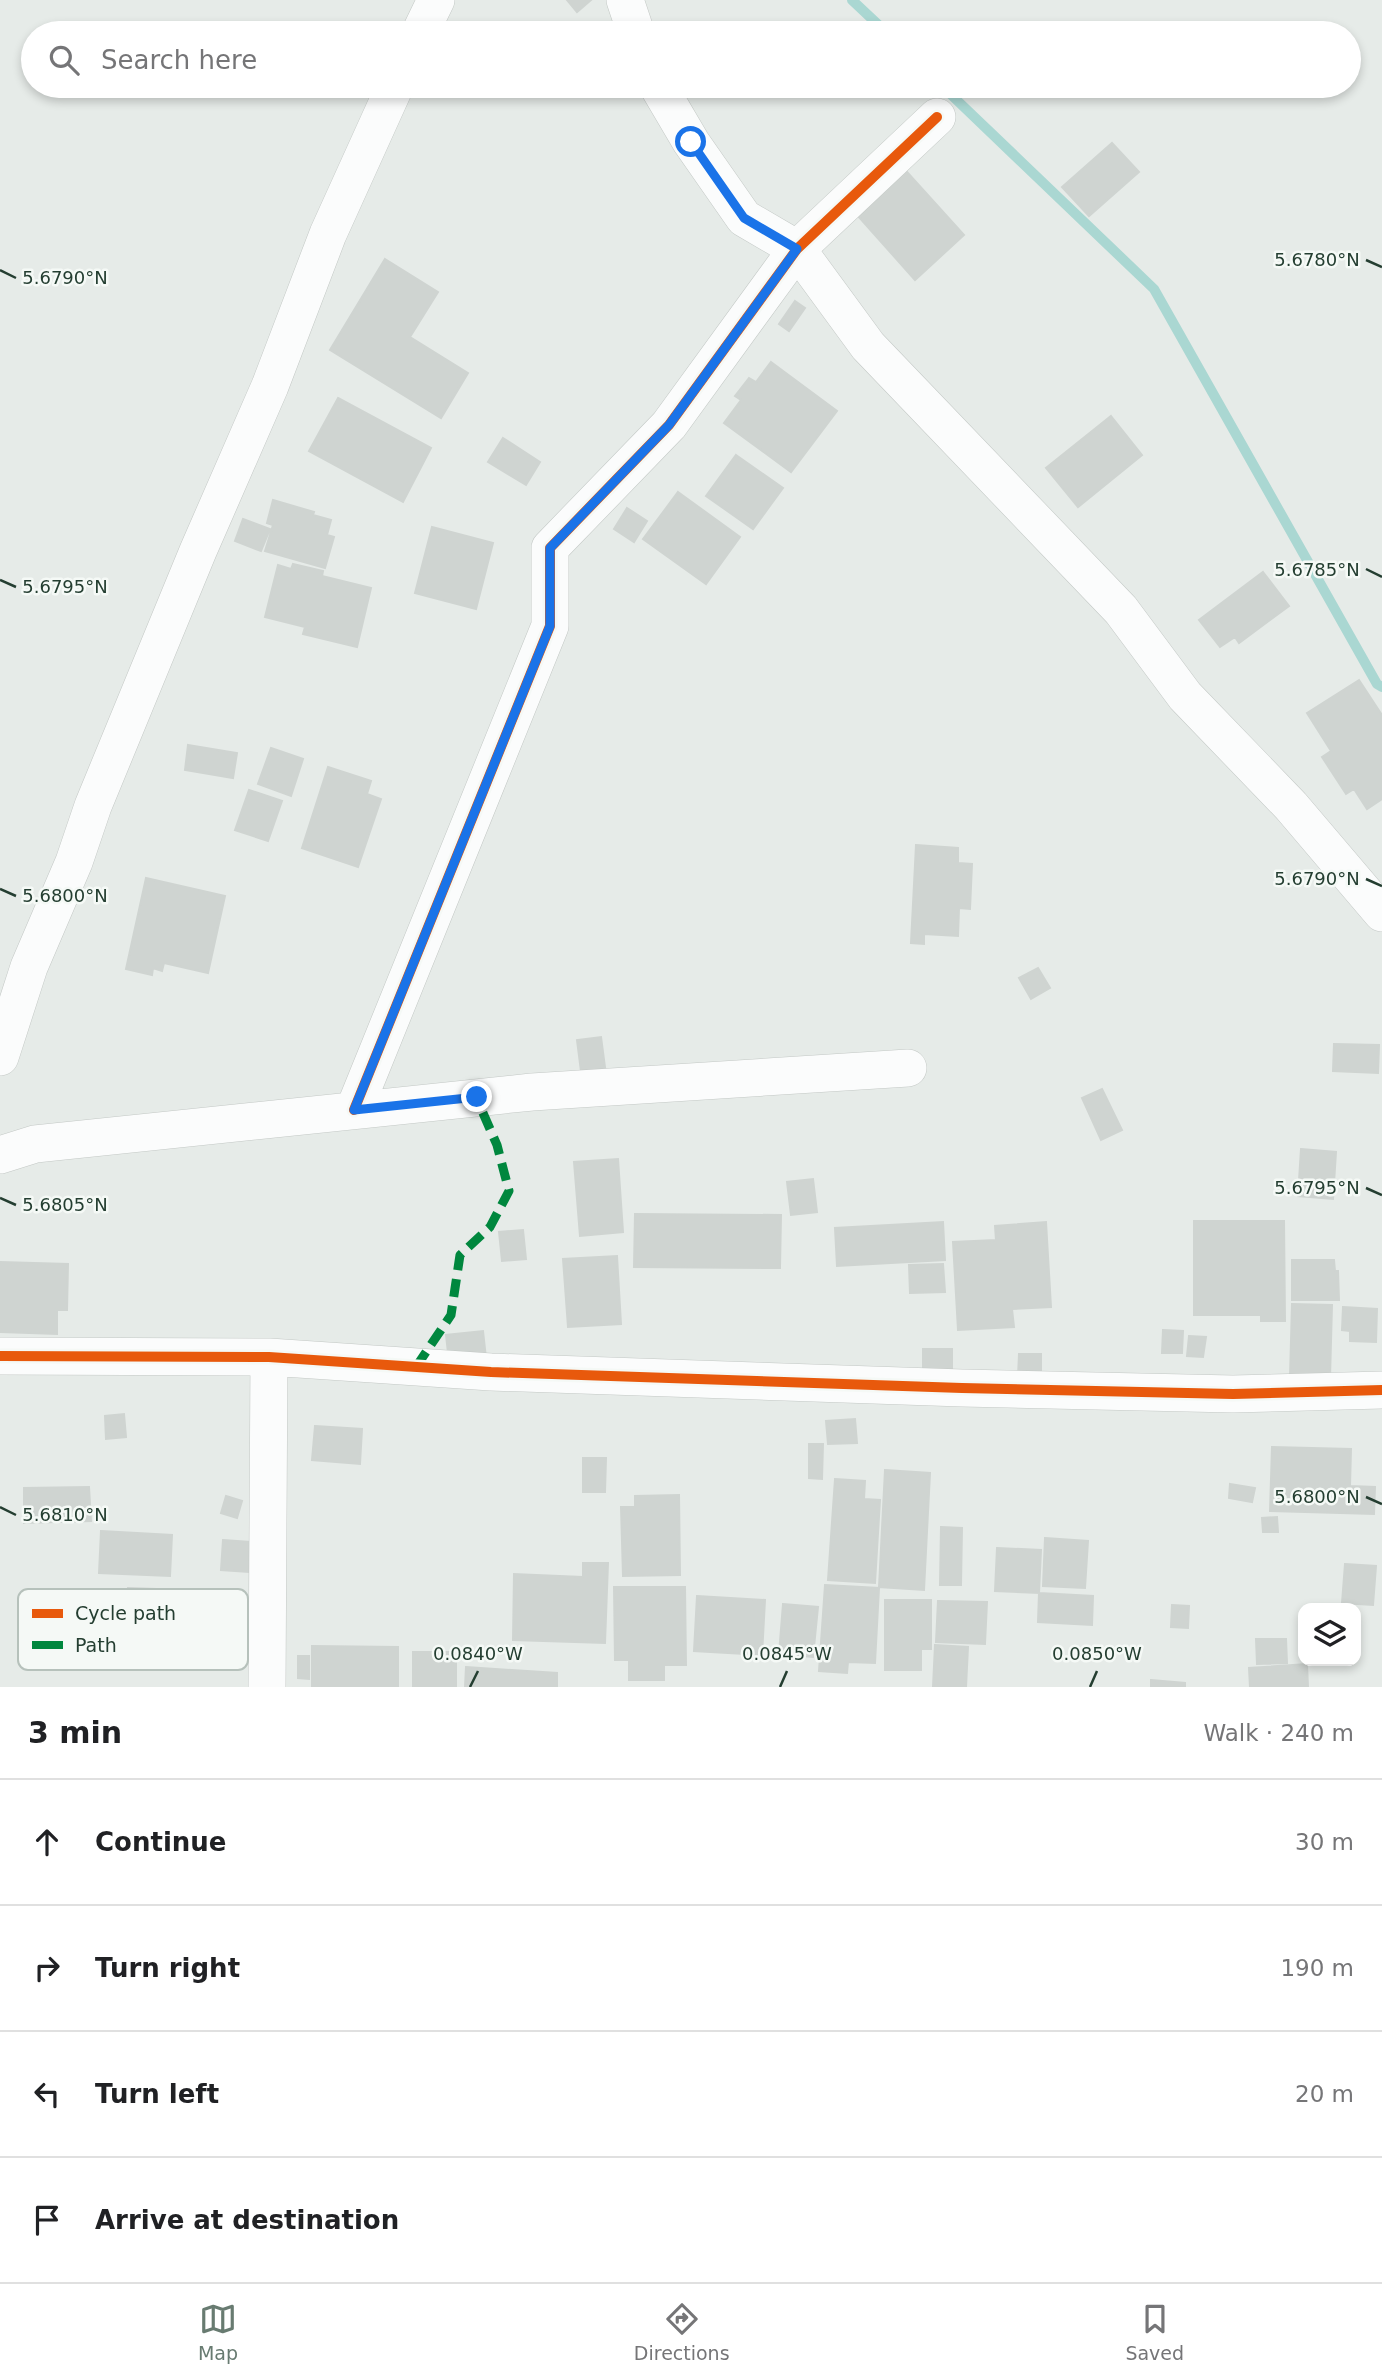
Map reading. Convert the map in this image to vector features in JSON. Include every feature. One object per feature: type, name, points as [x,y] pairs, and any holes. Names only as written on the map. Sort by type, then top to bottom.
[{"type":"street","points":[[426,21],[436,0]]},
{"type":"street","points":[[625,0],[632,21]]},
{"type":"street","points":[[0,1057],[29,967],[74,862],[93,806],[198,551],[270,386],[328,234],[390,98]]},
{"type":"street","points":[[665,98],[691,142],[744,218],[797,249],[868,346],[1121,610],[1185,696],[1291,806],[1382,913]]},
{"type":"street","points":[[354,1110],[550,626],[550,548],[669,425],[797,249],[937,117]]},
{"type":"street","points":[[0,1155],[35,1144],[532,1092],[908,1068]]},
{"type":"street","points":[[0,1356],[269,1357],[491,1372],[962,1388],[1233,1394],[1382,1390]]},
{"type":"street","points":[[267,1687],[269,1357]]},
{"type":"building","points":[[567,0],[591,0],[577,12]]},
{"type":"building","points":[[1112,143],[1139,172],[1089,216],[1062,187]]},
{"type":"building","points":[[907,172],[964,235],[915,280],[858,216]]},
{"type":"building","points":[[385,259],[438,292],[410,337],[468,373],[441,418],[330,350]]},
{"type":"building","points":[[795,301],[805,308],[789,331],[779,324]]},
{"type":"building","points":[[771,362],[837,411],[791,472],[724,423],[741,400],[735,396],[749,378],[756,382]]},
{"type":"building","points":[[338,398],[431,448],[403,502],[309,451]]},
{"type":"building","points":[[1111,416],[1142,455],[1078,507],[1046,468]]},
{"type":"building","points":[[503,438],[540,462],[526,485],[488,462]]},
{"type":"building","points":[[736,455],[783,488],[753,529],[706,496]]},
{"type":"building","points":[[678,492],[740,537],[706,584],[643,539]]},
{"type":"building","points":[[273,500],[331,520],[327,535],[334,537],[325,568],[265,551],[273,525],[267,523]]},
{"type":"building","points":[[627,508],[647,521],[634,542],[614,529]]},
{"type":"building","points":[[243,519],[270,529],[261,551],[235,541]]},
{"type":"building","points":[[432,527],[493,543],[476,609],[415,593]]},
{"type":"building","points":[[293,564],[323,571],[322,576],[371,588],[357,647],[303,634],[305,627],[265,617],[278,565],[291,569]]},
{"type":"building","points":[[1263,572],[1289,606],[1239,643],[1235,637],[1220,647],[1199,620]]},
{"type":"building","points":[[1359,680],[1382,715],[1382,799],[1367,809],[1354,789],[1346,794],[1322,757],[1331,751],[1307,713]]},
{"type":"building","points":[[188,745],[237,753],[233,778],[185,770]]},
{"type":"building","points":[[271,748],[303,759],[291,796],[258,784]]},
{"type":"building","points":[[328,767],[371,781],[367,794],[381,799],[358,867],[302,848]]},
{"type":"building","points":[[249,790],[282,801],[268,841],[235,830]]},
{"type":"building","points":[[916,845],[958,848],[958,863],[972,864],[970,909],[959,908],[958,936],[924,934],[924,944],[911,943]]},
{"type":"building","points":[[146,878],[225,896],[208,973],[164,963],[162,971],[153,968],[152,975],[126,969]]},
{"type":"building","points":[[1038,968],[1050,988],[1031,999],[1019,978]]},
{"type":"building","points":[[601,1037],[606,1075],[582,1079],[577,1040]]},
{"type":"building","points":[[1334,1044],[1379,1045],[1378,1073],[1333,1071]]},
{"type":"building","points":[[1102,1089],[1122,1130],[1101,1140],[1082,1098]]},
{"type":"building","points":[[1301,1149],[1336,1152],[1333,1199],[1298,1196]]},
{"type":"building","points":[[618,1159],[623,1232],[580,1236],[574,1162]]},
{"type":"building","points":[[813,1179],[817,1212],[791,1215],[787,1182]]},
{"type":"building","points":[[635,1214],[781,1215],[780,1268],[634,1267]]},
{"type":"building","points":[[1194,1221],[1284,1221],[1285,1321],[1261,1321],[1261,1315],[1194,1315]]},
{"type":"building","points":[[943,1222],[945,1260],[837,1266],[835,1228]]},
{"type":"building","points":[[1046,1222],[1051,1307],[1012,1309],[1014,1327],[958,1330],[953,1242],[996,1240],[995,1226]]},
{"type":"building","points":[[523,1230],[526,1259],[502,1261],[499,1232]]},
{"type":"building","points":[[617,1256],[621,1324],[568,1327],[563,1259]]},
{"type":"building","points":[[1292,1260],[1334,1260],[1335,1271],[1338,1271],[1339,1300],[1292,1300]]},
{"type":"building","points":[[0,1262],[68,1264],[67,1310],[57,1310],[57,1334],[0,1332]]},
{"type":"building","points":[[943,1264],[945,1292],[910,1293],[909,1265]]},
{"type":"building","points":[[1292,1304],[1332,1305],[1330,1378],[1290,1377]]},
{"type":"building","points":[[1343,1307],[1377,1309],[1376,1342],[1350,1341],[1350,1331],[1342,1330]]},
{"type":"building","points":[[1163,1330],[1183,1331],[1182,1353],[1162,1353]]},
{"type":"building","points":[[483,1331],[486,1358],[449,1362],[446,1335]]},
{"type":"building","points":[[1189,1336],[1206,1337],[1203,1357],[1187,1356]]},
{"type":"building","points":[[923,1349],[952,1349],[952,1374],[923,1375]]},
{"type":"building","points":[[1019,1354],[1041,1354],[1041,1378],[1018,1377]]},
{"type":"building","points":[[124,1414],[126,1437],[106,1439],[105,1416]]},
{"type":"building","points":[[855,1419],[857,1443],[828,1444],[826,1421]]},
{"type":"building","points":[[315,1426],[362,1429],[360,1464],[312,1460]]},
{"type":"building","points":[[809,1444],[823,1444],[822,1479],[809,1478]]},
{"type":"building","points":[[1272,1447],[1351,1449],[1350,1486],[1375,1487],[1374,1514],[1270,1511]]},
{"type":"building","points":[[583,1458],[606,1458],[605,1492],[583,1492]]},
{"type":"building","points":[[885,1470],[930,1473],[924,1590],[879,1587]]},
{"type":"building","points":[[835,1479],[865,1481],[864,1499],[880,1500],[875,1583],[828,1580]]},
{"type":"building","points":[[1230,1484],[1255,1488],[1252,1502],[1229,1498]]},
{"type":"building","points":[[89,1487],[91,1521],[24,1523],[24,1488]]},
{"type":"building","points":[[679,1495],[680,1575],[623,1576],[621,1507],[635,1507],[635,1496]]},
{"type":"building","points":[[226,1496],[242,1501],[237,1518],[221,1513]]},
{"type":"building","points":[[1277,1517],[1278,1532],[1263,1532],[1262,1518]]},
{"type":"building","points":[[941,1527],[962,1528],[961,1585],[940,1585]]},
{"type":"building","points":[[101,1531],[172,1535],[170,1576],[99,1573]]},
{"type":"building","points":[[1045,1538],[1088,1541],[1085,1588],[1043,1586]]},
{"type":"building","points":[[223,1540],[250,1542],[249,1572],[221,1570]]},
{"type":"building","points":[[997,1548],[1041,1550],[1039,1593],[995,1591]]},
{"type":"building","points":[[583,1563],[608,1563],[605,1643],[513,1640],[514,1574],[583,1577]]},
{"type":"building","points":[[1345,1564],[1376,1566],[1373,1605],[1342,1603]]},
{"type":"building","points":[[825,1585],[879,1588],[875,1663],[848,1662],[847,1673],[819,1671]]},
{"type":"building","points":[[614,1587],[685,1587],[686,1665],[664,1665],[664,1680],[629,1680],[629,1660],[615,1660]]},
{"type":"building","points":[[1039,1593],[1093,1596],[1092,1625],[1038,1622]]},
{"type":"building","points":[[697,1596],[765,1600],[762,1655],[694,1651]]},
{"type":"building","points":[[885,1600],[931,1600],[931,1649],[921,1649],[921,1670],[885,1670]]},
{"type":"building","points":[[938,1601],[987,1602],[985,1644],[936,1642]]},
{"type":"building","points":[[783,1604],[818,1607],[813,1657],[779,1654]]},
{"type":"building","points":[[1172,1605],[1189,1606],[1188,1628],[1171,1627]]},
{"type":"building","points":[[1256,1639],[1286,1639],[1287,1663],[1257,1664]]},
{"type":"building","points":[[935,1645],[968,1647],[966,1687],[933,1687]]},
{"type":"building","points":[[312,1646],[398,1647],[398,1687],[312,1687]]},
{"type":"building","points":[[413,1652],[456,1652],[456,1687],[413,1687]]},
{"type":"building","points":[[298,1656],[309,1656],[309,1679],[298,1678]]},
{"type":"building","points":[[1307,1666],[1308,1687],[1250,1687],[1249,1668]]},
{"type":"building","points":[[466,1667],[557,1673],[557,1687],[465,1687]]},
{"type":"building","points":[[1151,1680],[1185,1683],[1185,1687],[1151,1687]]},
{"type":"waterway","points":[[852,0],[874,21]]},
{"type":"waterway","points":[[955,98],[1154,289],[1377,684],[1382,687]]},
{"type":"marked path","points":[[416,1367],[451,1315],[460,1255],[490,1227],[509,1191],[497,1145],[476,1097]]},
{"type":"cycle path","points":[[354,1110],[550,626],[550,548],[669,425],[797,249],[937,117]]},
{"type":"cycle path","points":[[0,1356],[269,1357],[491,1372],[962,1388],[1233,1394],[1382,1390]]},
{"type":"route","points":[[477,1097],[354,1110],[550,626],[550,548],[669,425],[797,249],[744,218],[691,142]]}]
